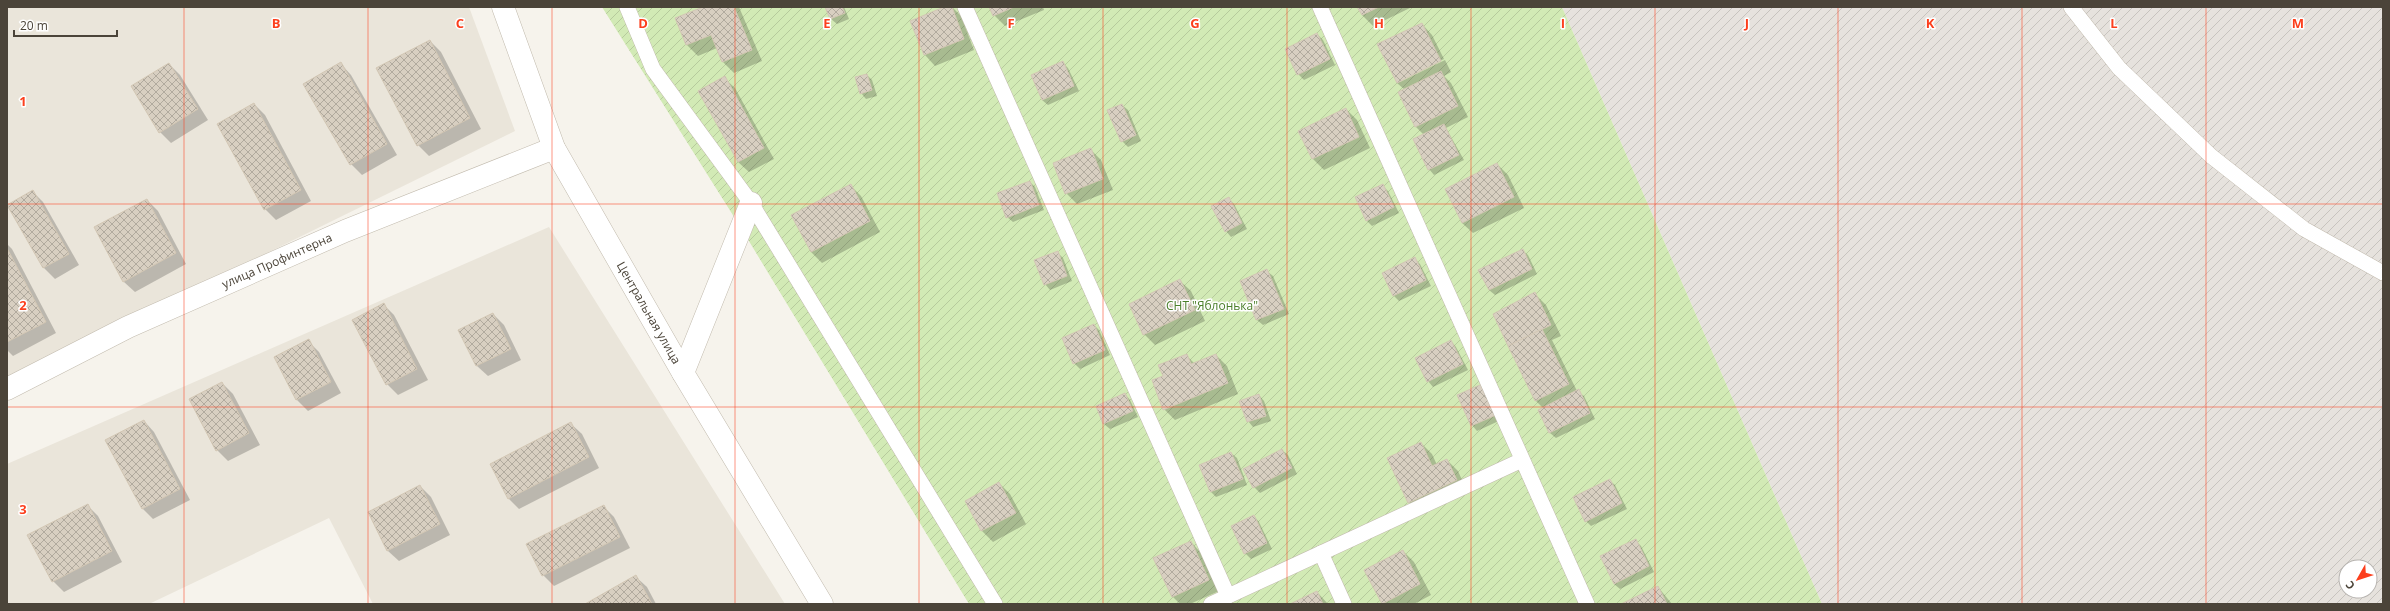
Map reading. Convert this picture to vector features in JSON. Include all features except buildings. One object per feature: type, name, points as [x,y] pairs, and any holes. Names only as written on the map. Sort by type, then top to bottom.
[{"type":"street","name":"Центральная улица","points":[[503,7],[554,148],[683,373],[822,604]]},
{"type":"street","name":"улица Профинтерна","points":[[7,389],[128,327],[345,231],[554,148]]},
{"type":"street","points":[[683,373],[751,203]]},
{"type":"lane","points":[[627,7],[653,69],[751,203],[995,604]]},
{"type":"lane","points":[[965,7],[1228,596]]},
{"type":"lane","points":[[1320,7],[1587,604]]},
{"type":"lane","points":[[2071,7],[2120,68],[2211,156],[2304,228],[2383,273]]},
{"type":"lane","points":[[1211,604],[1522,460]]},
{"type":"lane","points":[[1321,553],[1344,604]]},
{"type":"shaded area","points":[[7,7],[469,7],[515,131],[7,381]]},
{"type":"shaded area","points":[[1562,7],[2383,7],[2383,604],[1822,604]]},
{"type":"shaded area","points":[[549,227],[785,604],[373,604],[329,518],[149,604],[7,604],[7,464]]},
{"type":"green space","name":"СНТ \"Яблонька\"","points":[[602,7],[1562,7],[1822,604],[969,604],[741,228]]}]
